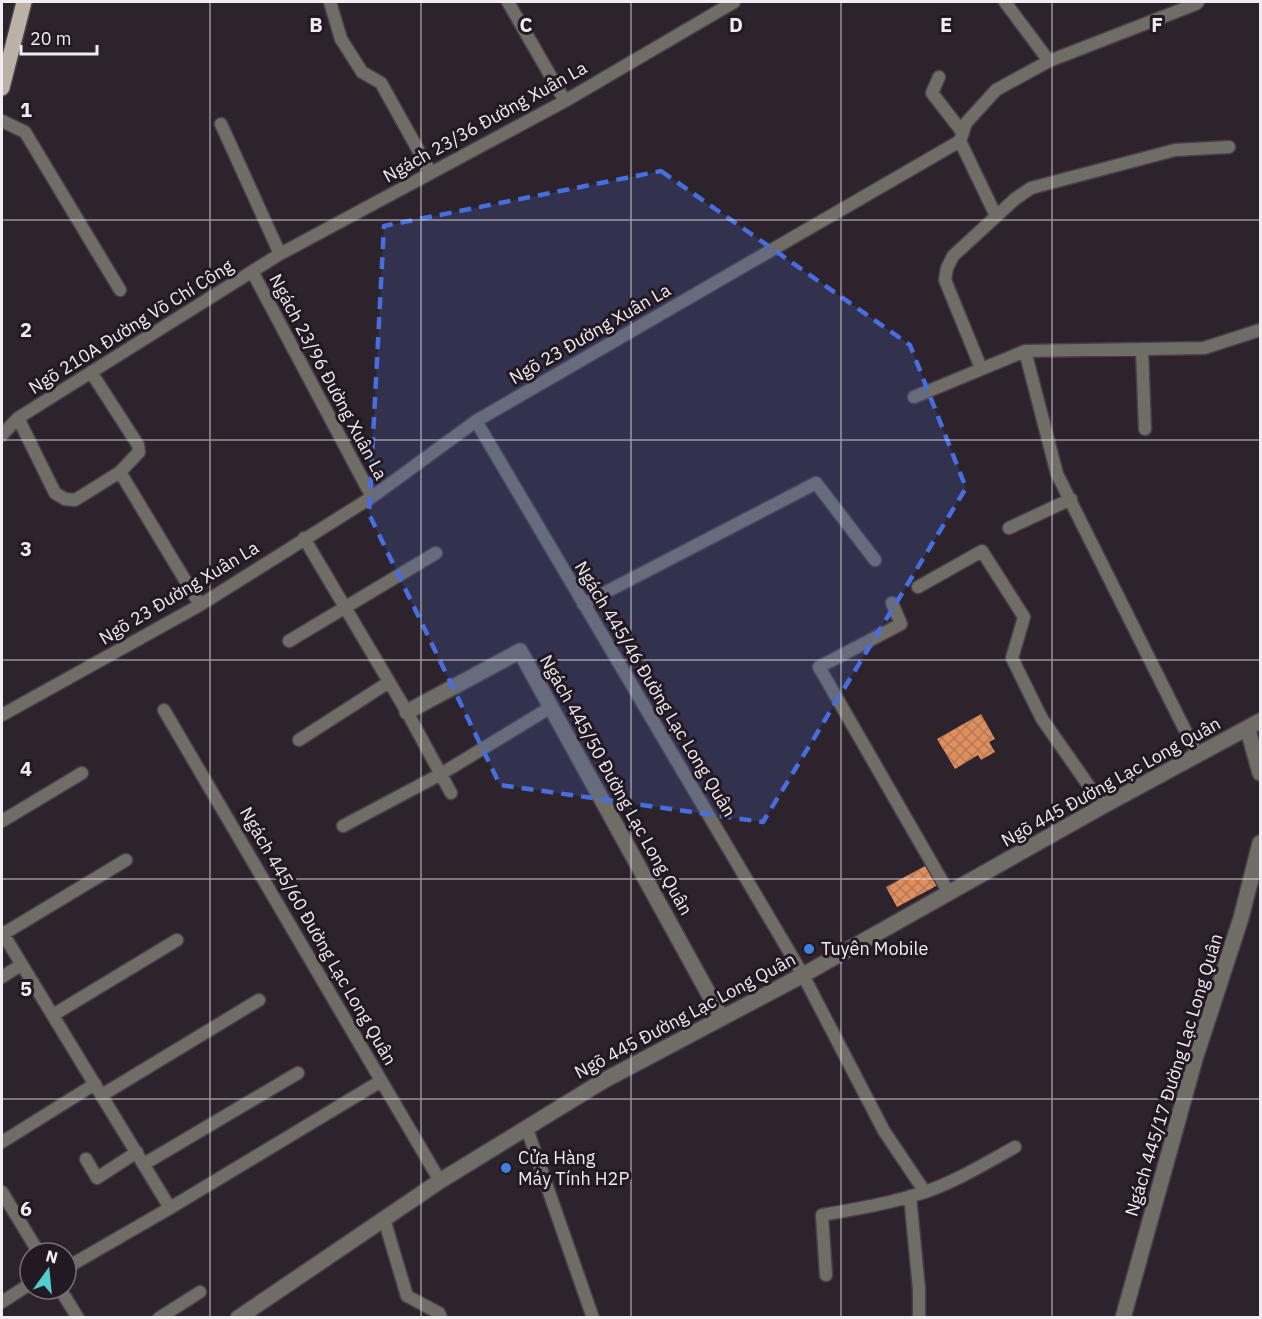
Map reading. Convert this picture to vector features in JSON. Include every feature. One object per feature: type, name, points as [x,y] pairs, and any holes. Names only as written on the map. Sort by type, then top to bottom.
[{"type":"main road","points":[[2,88],[24,2]]},
{"type":"street","name":"Ngách 445/50 Đường Lạc Long Quân","points":[[407,712],[520,651],[722,1018]]},
{"type":"street","name":"Ngõ 445 Đường Lạc Long Quân","points":[[237,1317],[440,1181],[603,1081],[803,975],[1254,725]]},
{"type":"street","points":[[1254,725],[1260,773]]},
{"type":"street","name":"Ngách 445/17 Đường Lạc Long Quân","points":[[1123,1317],[1195,1059],[1241,918],[1260,843]]},
{"type":"lane","points":[[330,2],[341,39],[362,72],[381,83],[431,173]]},
{"type":"lane","points":[[508,2],[565,101]]},
{"type":"lane","name":"Ngách 23/36 Đường Xuân La","points":[[254,273],[280,254],[565,101],[734,2]]},
{"type":"lane","points":[[1005,2],[1049,61]]},
{"type":"lane","name":"Ngõ 23 Đường Xuân La","points":[[2,715],[200,605],[372,497],[476,421],[961,137],[966,123],[996,90],[1049,61],[1198,2]]},
{"type":"lane","points":[[939,77],[932,93],[961,137],[996,216]]},
{"type":"lane","points":[[2,121],[25,132],[120,290]]},
{"type":"lane","points":[[221,124],[280,254]]},
{"type":"lane","points":[[981,368],[945,280],[946,268],[953,256],[1015,199],[1031,188],[1175,150],[1229,147]]},
{"type":"lane","name":"Ngõ 210A Đường Võ Chí Công","points":[[2,435],[18,418],[254,273]]},
{"type":"lane","name":"Ngách 23/96 Đường Xuân La","points":[[254,273],[372,497]]},
{"type":"lane","points":[[914,397],[1025,351],[1204,348],[1260,330]]},
{"type":"lane","points":[[1142,349],[1145,429]]},
{"type":"lane","points":[[1025,351],[1058,474],[1198,756]]},
{"type":"lane","points":[[18,418],[55,493],[64,499],[75,500],[120,472],[139,452],[138,445],[91,372]]},
{"type":"lane","name":"Ngách 445/46 Đường Lạc Long Quân","points":[[476,421],[803,975],[884,1131],[925,1192]]},
{"type":"lane","points":[[120,472],[200,605]]},
{"type":"lane","points":[[583,604],[816,483],[875,560]]},
{"type":"lane","points":[[1009,528],[1071,499]]},
{"type":"lane","points":[[304,538],[407,712],[451,793]]},
{"type":"lane","points":[[918,586],[982,551],[1024,617],[1012,657],[1042,719],[1103,807]]},
{"type":"lane","points":[[289,640],[436,553]]},
{"type":"lane","points":[[892,603],[901,624],[819,667],[950,892]]},
{"type":"lane","points":[[299,740],[389,682]]},
{"type":"lane","points":[[343,826],[441,774],[551,708]]},
{"type":"lane","name":"Ngách 445/60 Đường Lạc Long Quân","points":[[164,710],[440,1181]]},
{"type":"lane","points":[[2,821],[82,773]]},
{"type":"lane","points":[[126,860],[2,933],[170,1208]]},
{"type":"lane","points":[[53,1015],[177,940]]},
{"type":"lane","points":[[2,977],[21,964]]},
{"type":"lane","points":[[2,1142],[259,1000]]},
{"type":"lane","points":[[144,1164],[298,1073]]},
{"type":"lane","points":[[78,1261],[381,1081]]},
{"type":"lane","points":[[527,1129],[593,1317]]},
{"type":"lane","points":[[826,1275],[822,1215],[862,1209],[925,1192],[1015,1147]]},
{"type":"lane","points":[[86,1159],[97,1178],[137,1152]]},
{"type":"lane","points":[[2,1193],[32,1241]]},
{"type":"lane","points":[[910,1196],[919,1288],[919,1317]]},
{"type":"lane","points":[[384,1219],[407,1296],[439,1313],[441,1317]]},
{"type":"lane","points":[[2,1302],[18,1292]]},
{"type":"lane","points":[[159,1317],[200,1292]]},
{"type":"lane","points":[[68,1301],[78,1317]]},
{"type":"highlighted area","points":[[661,171],[910,345],[966,488],[763,822],[500,785],[369,514],[384,226]]},
{"type":"building","points":[[981,714],[995,739],[989,742],[995,752],[981,760],[978,755],[955,769],[937,739]]},
{"type":"building","points":[[927,865],[938,885],[897,907],[886,887]]},
{"type":"place","name":"Tuyên Mobile","points":[[809,949]]},
{"type":"place","name":"Cửa Hàng Máy Tính H2P","points":[[506,1168]]}]
